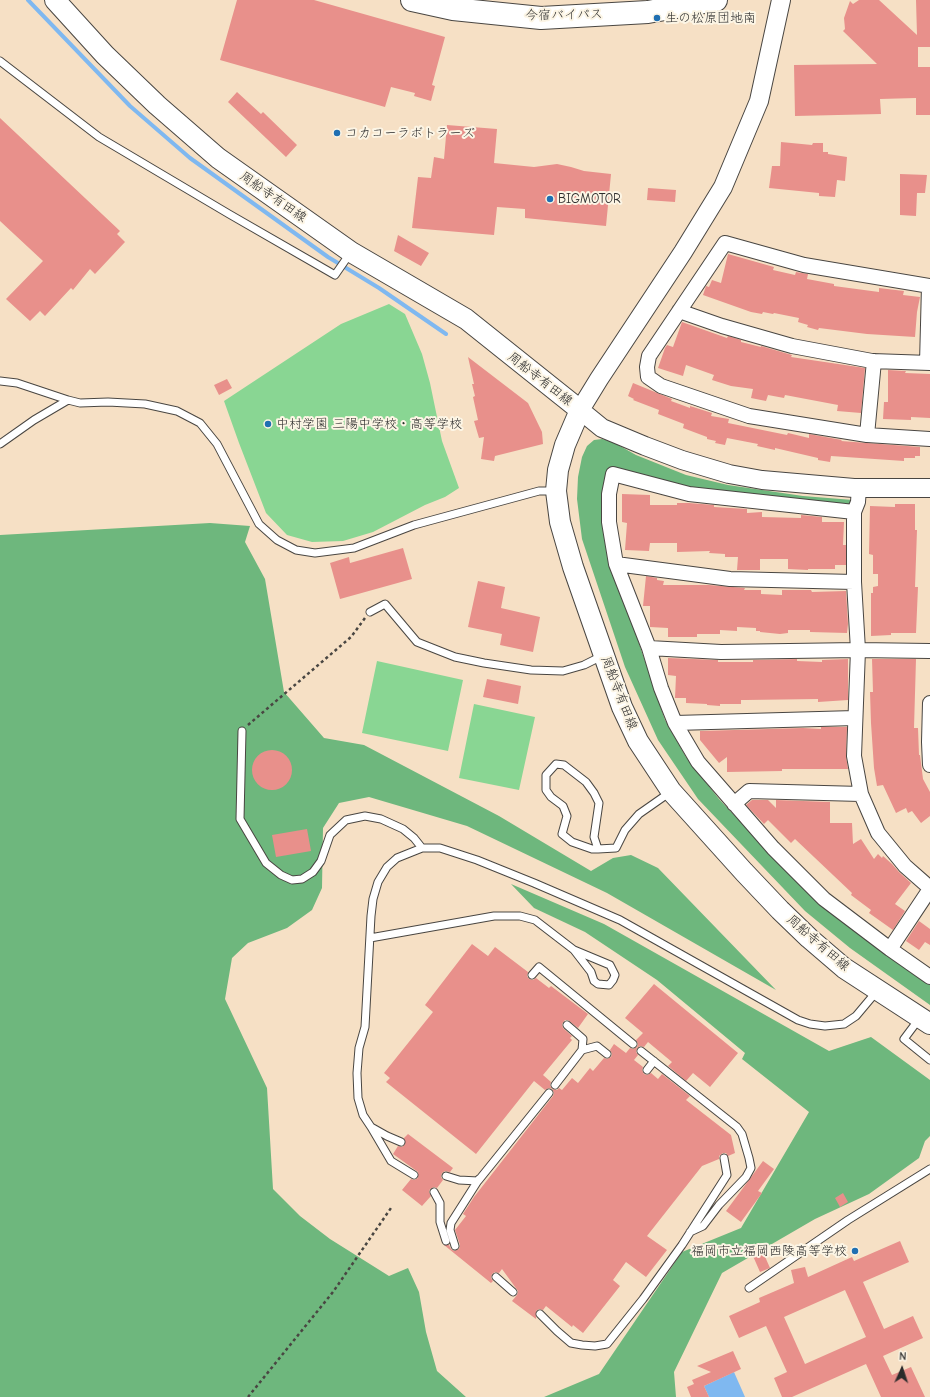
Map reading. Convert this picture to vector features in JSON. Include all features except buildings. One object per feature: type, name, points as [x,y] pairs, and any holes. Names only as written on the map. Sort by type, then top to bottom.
[{"type":"highway","name":"今宿バイパス","points":[[412,0],[453,9],[541,18],[648,12],[716,0]]},
{"type":"main road","name":"周船寺有田線","points":[[55,0],[116,66],[157,105],[218,158],[351,252],[466,319],[580,410],[565,445],[558,470],[556,491],[560,522],[573,567],[622,707],[638,741],[671,791],[780,910],[809,938],[844,968],[925,1021]]},
{"type":"street","points":[[781,0],[760,101],[723,187],[580,410],[602,428],[653,449],[714,470],[762,480],[859,488],[930,488]]},
{"type":"street","points":[[679,311],[722,326],[792,346],[874,361],[928,363],[929,286],[804,265],[726,243],[679,311],[649,356],[647,367],[648,377],[661,386],[749,416],[867,435],[930,439]]},
{"type":"street","points":[[867,435],[874,361]]},
{"type":"street","points":[[854,512],[689,494],[613,474],[609,494],[609,522],[616,564],[675,723],[698,762],[773,848],[824,899],[930,977]]},
{"type":"street","points":[[859,488],[858,502],[854,512],[854,582],[858,650],[854,756],[861,794],[878,833],[890,850],[930,889],[890,949]]},
{"type":"street","points":[[616,564],[730,579],[854,582]]},
{"type":"street","points":[[648,648],[720,652],[858,650],[930,651]]},
{"type":"street","points":[[930,703],[930,765]]},
{"type":"street","points":[[675,723],[855,718]]},
{"type":"street","points":[[734,804],[749,791],[861,794]]},
{"type":"lane","points":[[0,61],[99,137],[335,275],[351,252]]},
{"type":"lane","points":[[0,381],[17,383],[80,403],[108,402],[145,404],[177,412],[200,423],[216,444],[260,524],[277,540],[296,550],[315,553],[354,548],[414,525],[539,491],[556,491]]},
{"type":"lane","points":[[0,444],[34,420],[68,400]]},
{"type":"lane","points":[[370,612],[385,604],[417,642],[455,657],[484,663],[531,670],[563,671],[584,665],[604,655]]},
{"type":"lane","points":[[242,730],[240,819],[266,863],[281,875],[292,880],[302,879],[313,872],[321,861],[330,835],[346,820],[365,816],[381,819],[403,829],[414,838],[422,848]]},
{"type":"lane","points":[[598,849],[594,837],[599,803],[597,798],[586,782],[564,765],[556,764],[546,775],[546,790],[552,798],[563,806],[567,816],[562,834],[572,842],[592,849],[598,849],[616,848],[625,830],[639,814],[671,791]]},
{"type":"lane","points":[[414,1175],[391,1161],[363,1115],[358,1098],[357,1073],[359,1048],[365,1027],[373,899],[378,882],[387,867],[397,858],[422,848],[440,848],[477,860],[620,920],[798,1020],[810,1024],[825,1026],[844,1024],[856,1016],[877,990]]},
{"type":"lane","points":[[370,938],[494,916],[520,916],[535,920],[574,950],[591,972],[594,981],[598,984],[609,985],[615,975],[610,965],[574,950]]},
{"type":"lane","points":[[532,975],[538,967],[633,1044]]},
{"type":"lane","points":[[925,1021],[904,1039],[930,1060]]},
{"type":"lane","points":[[567,1025],[582,1039],[582,1050]]},
{"type":"lane","points":[[555,1085],[582,1050],[597,1046],[607,1054]]},
{"type":"lane","points":[[641,1051],[737,1127],[742,1134],[749,1158],[751,1168],[746,1177],[703,1226],[690,1232]]},
{"type":"lane","points":[[647,1070],[654,1061]]},
{"type":"lane","points":[[455,1246],[450,1230],[451,1223],[482,1174],[549,1093]]},
{"type":"lane","points":[[370,1127],[401,1142]]},
{"type":"lane","points":[[540,1314],[571,1343],[595,1346],[607,1344],[643,1299],[690,1232],[727,1175],[724,1158]]},
{"type":"lane","points":[[749,1288],[848,1220],[930,1169]]},
{"type":"lane","points":[[446,1176],[459,1180],[478,1181],[482,1174]]},
{"type":"lane","points":[[434,1192],[440,1203],[440,1222],[446,1241]]},
{"type":"lane","points":[[496,1277],[513,1292]]},
{"type":"path","points":[[242,730],[351,637],[370,612]]},
{"type":"path","points":[[248,1397],[333,1292],[391,1208]]},
{"type":"green space","points":[[389,304],[405,314],[422,354],[430,383],[442,441],[459,488],[445,497],[425,505],[373,532],[343,541],[312,542],[287,535],[266,513],[224,401],[341,324]]},
{"type":"green space","points":[[602,439],[613,442],[636,455],[686,475],[728,485],[803,496],[853,500],[853,504],[847,505],[687,487],[627,470],[609,467],[606,473],[601,506],[607,549],[665,720],[686,757],[719,799],[778,862],[839,919],[930,985],[930,1005],[850,948],[805,911],[698,799],[658,740],[625,667],[582,539],[577,499],[578,477],[582,457],[587,446],[594,440]]},
{"type":"green space","points":[[210,523],[250,526],[245,542],[265,579],[284,692],[324,738],[364,745],[499,816],[591,871],[613,858],[631,855],[658,868],[776,990],[607,893],[467,826],[369,797],[339,803],[323,828],[322,888],[312,910],[287,928],[248,943],[232,958],[225,999],[267,1088],[273,1189],[300,1216],[330,1239],[389,1276],[408,1268],[419,1292],[426,1332],[437,1371],[466,1397],[0,1397],[0,535]]},
{"type":"green space","points":[[377,661],[463,680],[448,751],[362,733]]},
{"type":"green space","points":[[474,704],[535,717],[519,790],[459,778]]},
{"type":"green space","points":[[511,884],[604,924],[829,1051],[871,1037],[930,1080],[930,1136],[925,1141],[919,1158],[869,1194],[815,1219],[722,1273],[674,1372],[676,1397],[544,1397],[599,1374],[682,1252],[741,1228],[809,1112],[742,1059],[745,1053],[657,980],[585,932],[534,908]]},
{"type":"water","points":[[734,1372],[745,1397],[709,1397],[704,1386]]},
{"type":"waterway","points":[[28,0],[130,106],[190,158],[328,257],[379,288],[446,334]]},
{"type":"place","name":"生の松原団地南","points":[[657,18]]},
{"type":"place","name":"コカコーラボトラーズ","points":[[337,133]]},
{"type":"place","name":"BIGMOTOR","points":[[550,199]]},
{"type":"place","name":"中村学園 三陽中学校・高等学校","points":[[268,424]]},
{"type":"place","name":"福岡市立福岡西陵高等学校","points":[[855,1251]]}]
